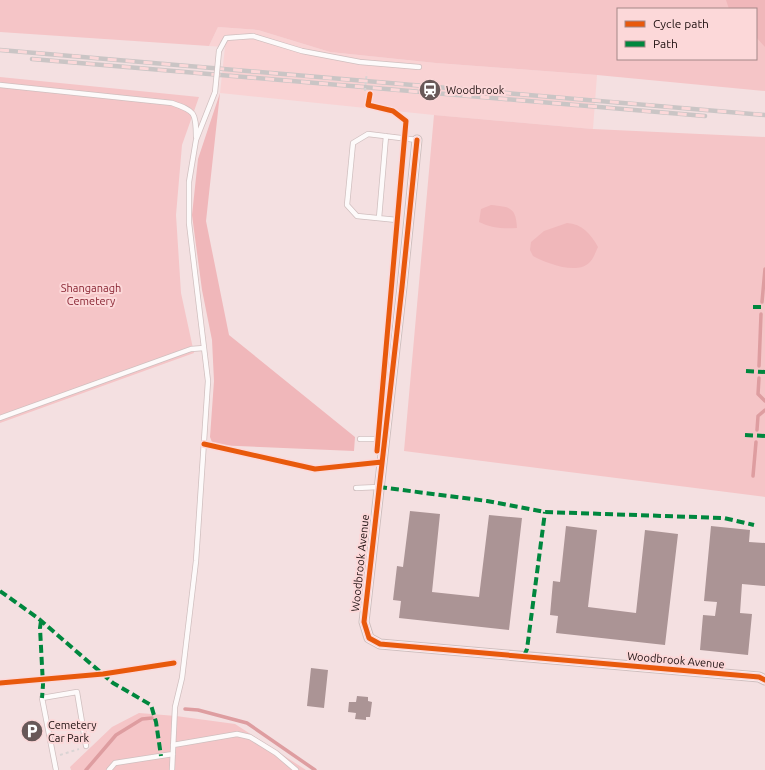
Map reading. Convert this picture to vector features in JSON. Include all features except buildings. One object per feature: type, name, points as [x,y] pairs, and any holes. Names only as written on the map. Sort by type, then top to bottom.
[{"type":"street","name":"Woodbrook Avenue","points":[[417,140],[364,622],[369,638],[380,644],[760,677],[765,680]]},
{"type":"lane","points":[[196,140],[215,92],[219,51],[226,38],[252,36],[302,52],[360,62],[419,67]]},
{"type":"lane","points":[[0,85],[172,103],[189,109],[196,119],[196,140],[189,182],[189,223],[208,381],[196,561],[182,678],[175,707],[172,770]]},
{"type":"lane","points":[[397,220],[357,216],[347,205],[353,143],[368,134],[417,140]]},
{"type":"lane","points":[[379,218],[386,136]]},
{"type":"lane","points":[[0,418],[191,349],[204,348]]},
{"type":"lane","points":[[360,439],[385,439]]},
{"type":"lane","points":[[356,488],[379,487]]},
{"type":"lane","points":[[56,770],[42,698],[77,692],[86,746]]},
{"type":"lane","points":[[173,745],[237,734],[250,737],[276,753],[296,770]]},
{"type":"lane","points":[[109,770],[115,763],[173,754]]},
{"type":"path","points":[[365,91],[367,73]]},
{"type":"path","points":[[53,756],[66,754],[86,746]]},
{"type":"shaded area","points":[[726,0],[765,0],[765,47],[757,38],[757,8],[729,8]]},
{"type":"shaded area","name":"Woodbrook","points":[[218,27],[258,30],[330,52],[436,63],[597,75],[593,129],[434,115],[220,93],[225,47],[209,46]]},
{"type":"shaded area","points":[[220,93],[206,221],[229,335],[355,437],[354,451],[213,445],[210,437],[214,381],[212,340],[202,290],[192,215],[198,159]]},
{"type":"shaded area","points":[[491,205],[503,206],[511,209],[515,216],[517,228],[497,228],[479,222],[481,209]]},
{"type":"shaded area","points":[[567,223],[577,225],[586,230],[598,247],[589,263],[577,268],[561,267],[533,256],[530,250],[531,242],[544,231]]},
{"type":"green space","points":[[0,0],[765,0],[765,91],[597,75],[436,63],[330,52],[258,30],[218,27],[209,46],[0,32]]},
{"type":"green space","name":"Shanganagh Cemetery","points":[[0,77],[199,97],[182,145],[176,215],[181,293],[194,353],[0,423]]},
{"type":"green space","points":[[434,115],[593,129],[765,137],[765,497],[404,451]]},
{"type":"green space","points":[[139,713],[176,716],[235,724],[306,770],[71,770],[70,767],[112,727]]},
{"type":"waterway","points":[[762,302],[765,269]]},
{"type":"waterway","points":[[759,366],[761,314]]},
{"type":"waterway","points":[[759,378],[758,394],[765,401]]},
{"type":"waterway","points":[[757,430],[758,416],[765,410]]},
{"type":"waterway","points":[[753,476],[756,442]]},
{"type":"waterway","points":[[185,709],[198,710],[247,723],[315,770]]},
{"type":"waterway","points":[[86,770],[116,735],[142,719],[152,718]]},
{"type":"railway","points":[[0,50],[765,115]]},
{"type":"railway","points":[[32,59],[705,116]]},
{"type":"marked path","points":[[753,307],[765,307]]},
{"type":"marked path","points":[[746,371],[765,372]]},
{"type":"marked path","points":[[745,435],[765,436]]},
{"type":"marked path","points":[[379,487],[487,501],[545,512],[724,518],[754,525]]},
{"type":"marked path","points":[[524,656],[527,649],[545,512]]},
{"type":"marked path","points":[[0,591],[39,619],[113,683],[151,705],[156,722],[161,756]]},
{"type":"marked path","points":[[41,621],[42,698]]},
{"type":"cycle path","points":[[370,94],[368,105],[393,111],[406,121],[377,451]]},
{"type":"cycle path","points":[[417,140],[364,622],[369,638],[380,644],[759,677],[765,680]]},
{"type":"cycle path","points":[[204,444],[315,469],[382,462]]},
{"type":"cycle path","points":[[0,683],[103,674],[174,663]]},
{"type":"place","name":"Woodbrook","points":[[430,90]]},
{"type":"place","name":"Cemetery Car Park","points":[[32,731]]}]
